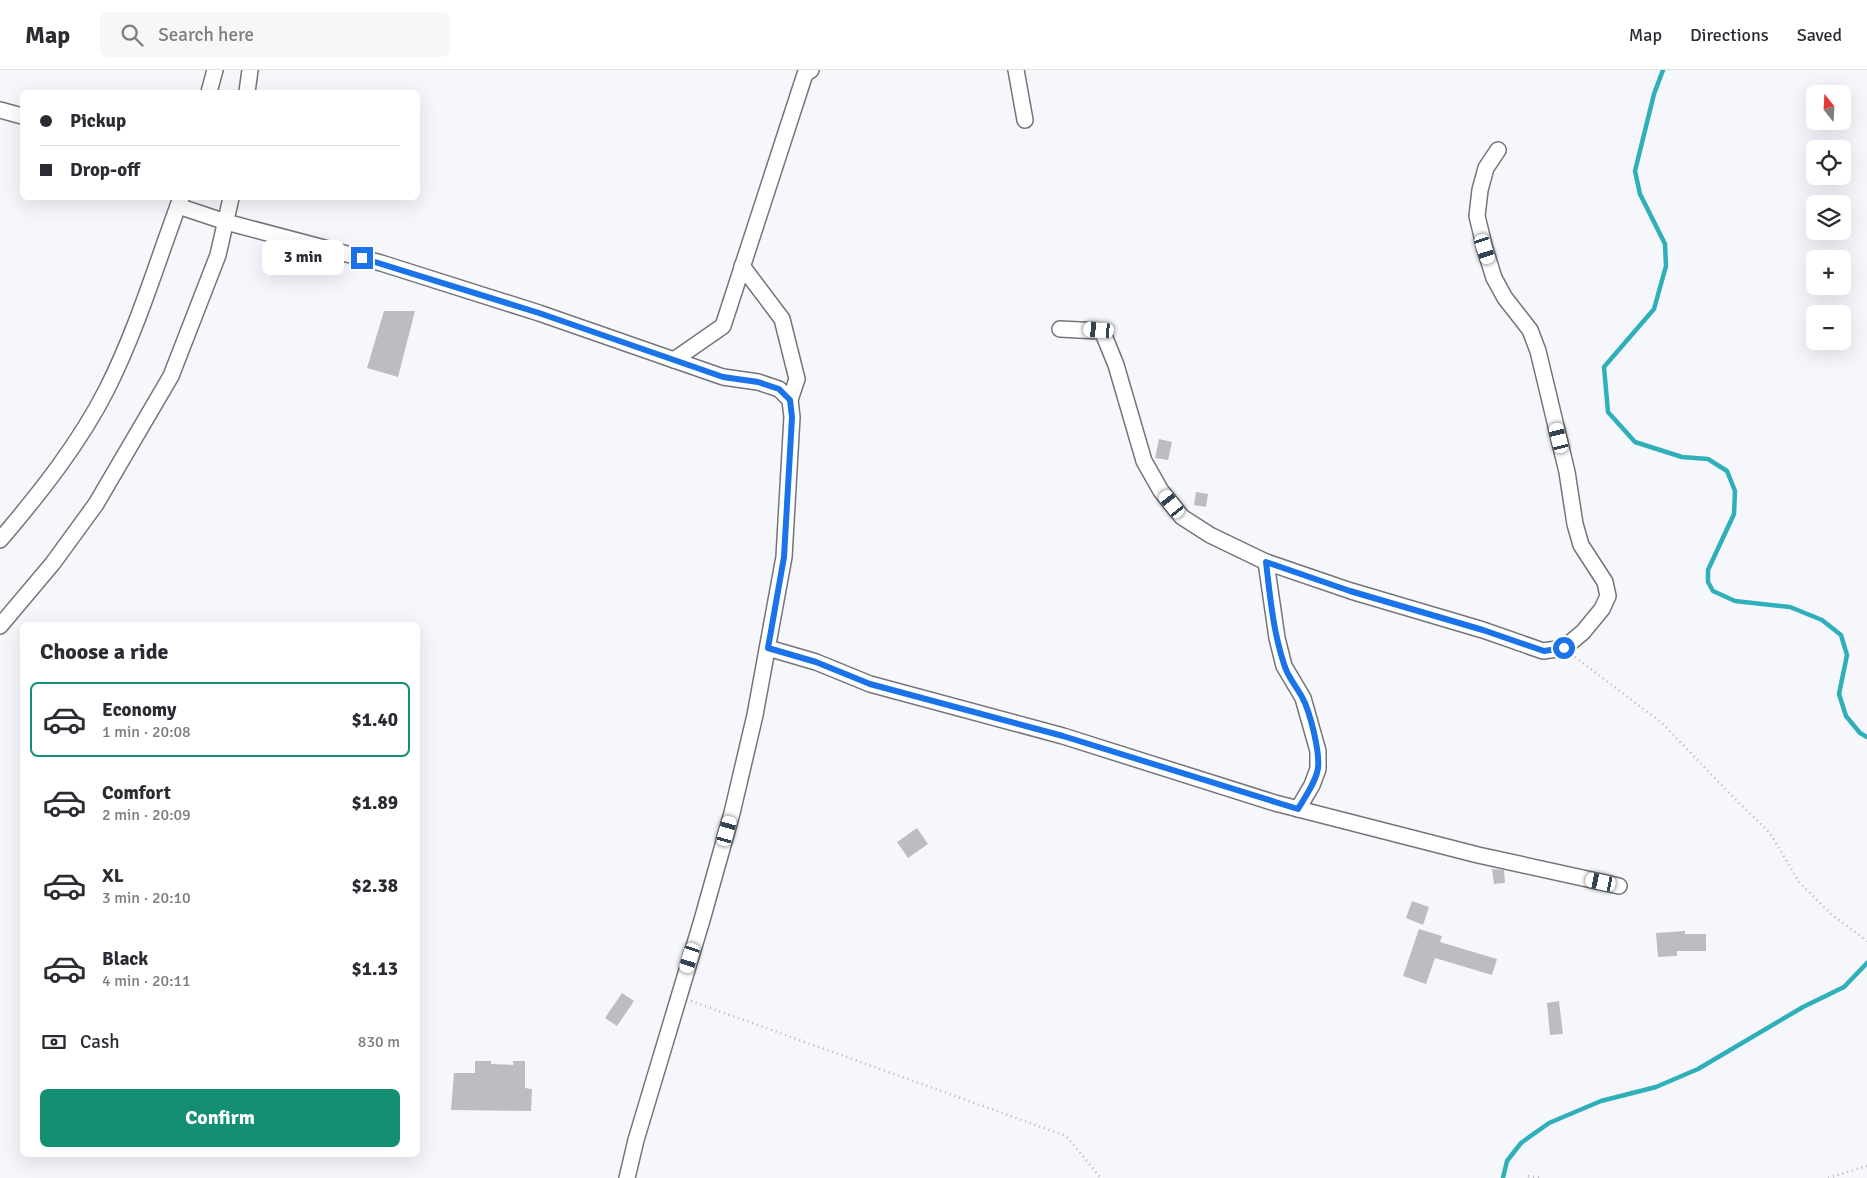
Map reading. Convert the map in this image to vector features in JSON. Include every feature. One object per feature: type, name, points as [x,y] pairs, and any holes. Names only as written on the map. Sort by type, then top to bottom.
[{"type":"street","points":[[210,90],[215,70]]},
{"type":"street","points":[[248,90],[250,70]]},
{"type":"street","points":[[674,360],[723,326],[805,74],[811,70]]},
{"type":"street","points":[[1016,70],[1025,120]]},
{"type":"street","points":[[0,110],[20,115]]},
{"type":"street","points":[[1060,329],[1099,330],[1103,333],[1116,366],[1144,461],[1162,491],[1182,517],[1210,535],[1266,562],[1350,591],[1483,630],[1544,651],[1564,648],[1588,626],[1602,609],[1608,596],[1605,582],[1581,545],[1575,524],[1567,472],[1538,351],[1530,330],[1505,298],[1494,278],[1485,249],[1477,216],[1480,190],[1486,168],[1498,150]]},
{"type":"street","points":[[0,626],[53,563],[96,504],[166,384],[201,302],[218,255],[231,200]]},
{"type":"street","points":[[0,540],[60,466],[94,414],[108,388],[140,317],[180,202],[226,222],[381,263],[539,313],[723,377],[758,382],[779,389],[790,400]]},
{"type":"street","points":[[627,1178],[636,1140],[732,813],[755,715],[784,557],[792,417],[790,400],[797,379],[782,319],[742,266]]},
{"type":"street","points":[[1266,562],[1277,638],[1284,666],[1303,698],[1318,752],[1318,769],[1312,785],[1298,809]]},
{"type":"street","points":[[768,648],[816,662],[870,684],[1063,736],[1298,809],[1478,855],[1619,886]]},
{"type":"path","points":[[1564,648],[1662,723],[1770,833],[1799,882],[1832,915],[1867,941]]},
{"type":"path","points":[[678,997],[1066,1136],[1101,1178]]},
{"type":"path","points":[[1828,1178],[1867,1166]]},
{"type":"path","points":[[1528,1176],[1540,1178]]},
{"type":"building","points":[[384,311],[415,311],[398,377],[367,368]]},
{"type":"building","points":[[1159,439],[1172,442],[1168,460],[1155,458]]},
{"type":"building","points":[[1196,492],[1208,494],[1206,507],[1194,505]]},
{"type":"building","points":[[917,828],[928,844],[908,858],[897,842]]},
{"type":"building","points":[[1492,869],[1504,870],[1505,883],[1494,884]]},
{"type":"building","points":[[1412,901],[1429,907],[1423,925],[1406,918]]},
{"type":"building","points":[[1419,929],[1442,936],[1440,942],[1497,959],[1492,975],[1435,958],[1426,984],[1403,976]]},
{"type":"building","points":[[1685,931],[1685,934],[1706,934],[1706,951],[1677,951],[1677,956],[1658,957],[1656,933]]},
{"type":"building","points":[[622,993],[634,1001],[617,1026],[605,1018]]},
{"type":"building","points":[[1559,1001],[1563,1034],[1550,1035],[1547,1003]]},
{"type":"building","points":[[475,1061],[491,1061],[491,1064],[513,1065],[513,1061],[525,1061],[525,1088],[532,1089],[531,1111],[451,1110],[454,1073],[475,1073]]},
{"type":"waterway","points":[[1663,70],[1654,94],[1635,171],[1640,194],[1665,244],[1666,266],[1654,309],[1604,367],[1608,412],[1635,442],[1682,457],[1708,459],[1727,471],[1735,491],[1734,514],[1708,570],[1708,582],[1713,591],[1735,601],[1790,607],[1822,620],[1841,635],[1847,655],[1839,694],[1846,716],[1860,733],[1867,737]]},
{"type":"waterway","points":[[1503,1178],[1507,1161],[1521,1143],[1549,1123],[1601,1101],[1656,1087],[1698,1069],[1803,1007],[1844,987],[1867,963]]},
{"type":"route","points":[[362,258],[539,313],[723,377],[758,382],[779,389],[790,400],[792,417],[784,557],[768,648],[816,662],[870,684],[1063,736],[1298,809],[1312,785],[1318,769],[1318,752],[1303,698],[1284,666],[1280,652],[1266,562],[1350,591],[1483,630],[1544,651],[1564,648]]}]
